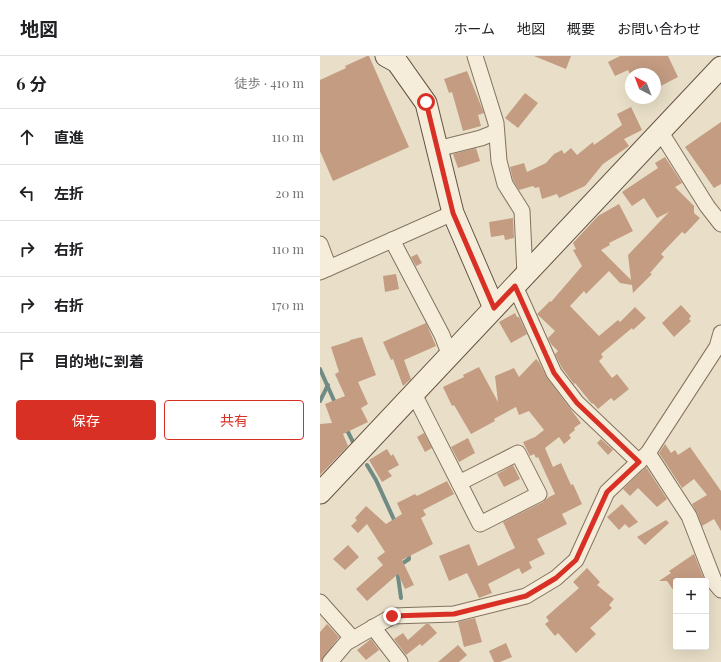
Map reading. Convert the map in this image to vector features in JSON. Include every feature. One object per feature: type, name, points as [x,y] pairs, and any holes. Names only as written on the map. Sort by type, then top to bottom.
[{"type":"street","points":[[386,56],[398,62],[426,102],[453,213],[494,308]]},
{"type":"street","points":[[475,56],[496,124],[499,161],[505,184],[522,211],[520,281],[554,373],[577,403],[644,457],[689,516],[715,583],[721,590]]},
{"type":"street","points":[[320,493],[721,67]]},
{"type":"street","points":[[660,131],[707,206],[721,224]]},
{"type":"street","points":[[437,149],[481,138],[496,132]]},
{"type":"street","points":[[320,244],[325,270],[453,213]]},
{"type":"street","points":[[392,240],[442,335],[450,356]]},
{"type":"street","points":[[330,662],[346,643],[392,616],[454,614],[526,596],[556,578],[576,560],[607,492],[644,457],[717,347],[721,333]]},
{"type":"street","points":[[414,394],[459,483],[480,524],[539,494],[518,453],[459,483]]},
{"type":"street","points":[[320,602],[353,639]]},
{"type":"street","points":[[373,627],[400,662]]},
{"type":"building","points":[[369,56],[409,147],[333,181],[320,151],[320,80]]},
{"type":"building","points":[[534,56],[571,56],[566,69]]},
{"type":"building","points":[[620,56],[668,56],[678,77],[661,86],[661,68],[625,68],[625,71],[615,76],[608,62]]},
{"type":"building","points":[[467,71],[484,113],[478,115],[481,126],[463,131],[452,92],[449,93],[444,79]]},
{"type":"building","points":[[525,93],[538,103],[518,128],[505,118]]},
{"type":"building","points":[[631,107],[642,130],[624,139],[629,146],[603,164],[585,186],[559,198],[557,194],[542,199],[539,187],[535,188],[533,186],[519,190],[513,180],[510,167],[524,163],[527,172],[546,163],[554,154],[562,150],[564,154],[571,148],[577,155],[593,142],[594,145],[622,125],[617,114]]},
{"type":"building","points":[[721,122],[721,184],[714,188],[685,147]]},
{"type":"building","points":[[476,148],[480,161],[458,168],[453,154]]},
{"type":"building","points":[[665,157],[682,183],[675,187],[694,206],[694,213],[700,218],[685,234],[682,232],[661,254],[664,257],[650,273],[652,274],[633,293],[632,285],[620,283],[609,271],[586,294],[584,291],[570,306],[599,336],[618,320],[620,322],[635,307],[646,318],[633,330],[632,328],[601,354],[603,357],[599,361],[612,378],[617,374],[629,389],[614,401],[611,398],[598,409],[575,383],[574,384],[562,368],[555,354],[558,351],[551,344],[548,338],[555,331],[537,314],[550,301],[551,302],[582,266],[573,250],[576,249],[573,243],[598,216],[619,204],[633,231],[609,243],[610,245],[601,250],[631,280],[628,255],[669,212],[657,218],[644,198],[632,206],[622,192],[658,168],[655,163]]},
{"type":"building","points":[[513,218],[514,238],[505,240],[504,235],[491,237],[489,222]]},
{"type":"building","points":[[417,254],[422,263],[416,266],[411,257]]},
{"type":"building","points":[[396,274],[399,289],[385,292],[383,276]]},
{"type":"building","points":[[681,305],[691,316],[689,319],[691,321],[674,337],[662,323]]},
{"type":"building","points":[[515,313],[517,317],[519,317],[527,334],[511,343],[499,322]]},
{"type":"building","points":[[426,323],[436,346],[404,360],[411,379],[403,386],[393,359],[391,360],[383,342]]},
{"type":"building","points":[[362,337],[376,375],[358,382],[368,404],[361,408],[368,422],[343,434],[348,446],[320,475],[320,424],[332,423],[325,404],[345,396],[335,374],[339,372],[331,347]]},
{"type":"building","points":[[536,359],[547,378],[581,423],[574,428],[575,430],[569,435],[571,438],[564,444],[559,437],[545,448],[553,467],[561,463],[582,504],[562,514],[567,524],[537,539],[545,554],[529,562],[532,568],[522,574],[519,568],[488,584],[492,593],[479,598],[467,573],[449,581],[439,556],[469,544],[478,566],[515,548],[503,522],[543,502],[555,494],[538,457],[536,458],[534,454],[530,456],[523,442],[535,437],[544,430],[529,411],[519,415],[516,407],[494,419],[495,421],[471,434],[454,405],[452,406],[443,387],[464,377],[463,375],[479,367],[498,402],[495,376],[514,368],[519,377]]},
{"type":"building","points":[[424,433],[432,448],[425,452],[417,437]]},
{"type":"building","points":[[468,438],[475,453],[459,462],[451,447]]},
{"type":"building","points":[[601,439],[613,450],[608,455],[597,443]]},
{"type":"building","points":[[665,444],[671,453],[675,450],[678,455],[690,447],[721,491],[721,531],[714,519],[702,526],[692,504],[707,495],[694,479],[682,488],[659,453]]},
{"type":"building","points":[[387,449],[391,456],[393,454],[399,465],[388,471],[392,476],[382,482],[369,460]]},
{"type":"building","points":[[513,465],[520,479],[504,487],[497,474]]},
{"type":"building","points":[[646,467],[667,499],[657,507],[638,488],[630,496],[623,489]]},
{"type":"building","points":[[447,481],[454,494],[423,510],[426,515],[421,518],[433,544],[402,560],[414,585],[405,589],[398,574],[367,601],[356,589],[383,565],[377,558],[385,552],[367,524],[358,533],[351,526],[357,520],[355,518],[366,506],[386,524],[402,514],[397,503],[415,494],[417,496]]},
{"type":"building","points":[[622,504],[638,522],[629,528],[625,524],[619,530],[607,517]]},
{"type":"building","points":[[666,520],[669,523],[645,545],[637,537]]},
{"type":"building","points":[[348,545],[359,557],[345,570],[333,559]]},
{"type":"building","points":[[694,554],[704,578],[673,578],[673,590],[667,581],[659,581],[671,573],[669,571]]},
{"type":"building","points":[[587,568],[600,582],[597,585],[614,599],[609,605],[612,608],[590,628],[596,634],[576,653],[558,633],[555,636],[545,624],[549,621],[546,617],[579,588],[573,582]]},
{"type":"building","points":[[475,618],[482,642],[464,647],[458,622]]},
{"type":"building","points":[[327,624],[339,637],[320,662],[320,632]]},
{"type":"building","points":[[426,624],[429,624],[437,633],[422,646],[420,644],[406,655],[394,639],[403,633],[408,640]]},
{"type":"building","points":[[371,639],[379,650],[366,660],[357,650]]},
{"type":"building","points":[[506,643],[512,657],[500,662],[494,662],[489,651]]},
{"type":"building","points":[[458,645],[467,655],[459,662],[438,662]]},
{"type":"waterway","points":[[320,369],[336,405]]},
{"type":"waterway","points":[[320,401],[328,385]]},
{"type":"waterway","points":[[346,428],[353,442]]},
{"type":"waterway","points":[[367,465],[376,480],[396,524]]},
{"type":"waterway","points":[[401,598],[397,569],[409,559],[408,552]]},
{"type":"route","points":[[392,616],[454,614],[526,596],[556,578],[576,560],[607,492],[639,462],[577,403],[554,373],[515,286],[494,308],[453,213],[426,102]]}]
